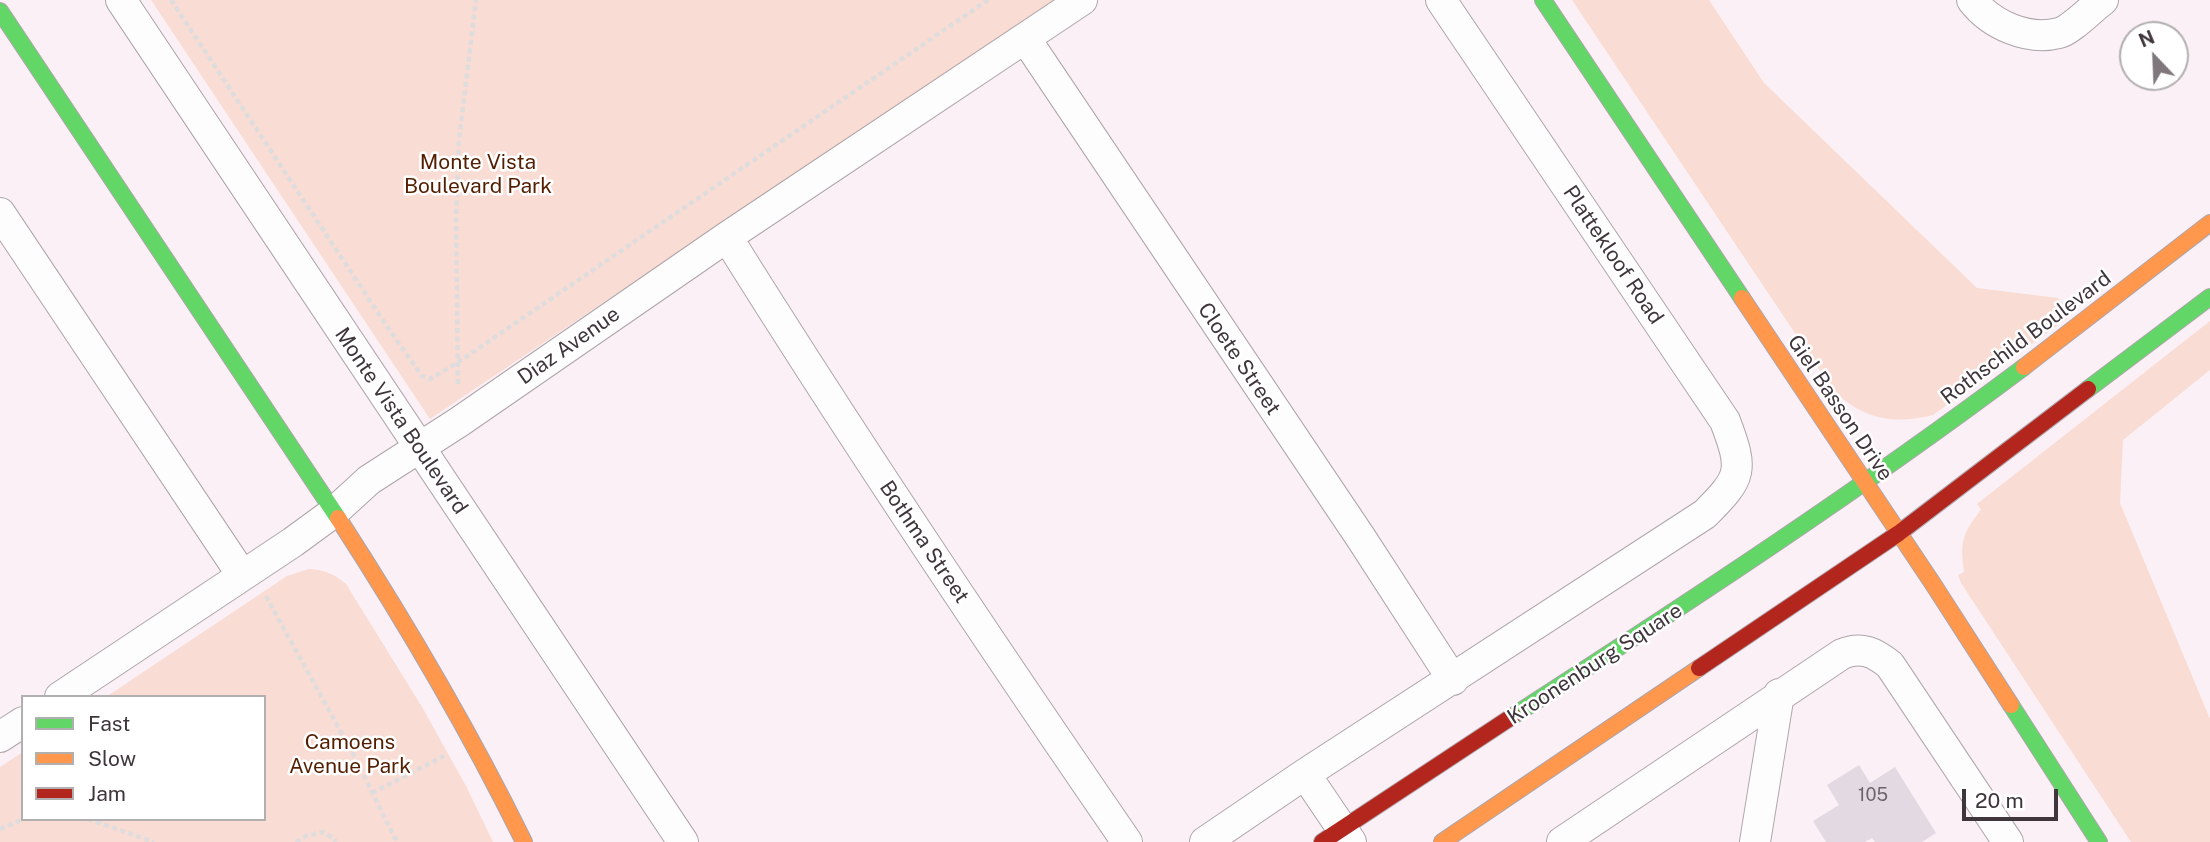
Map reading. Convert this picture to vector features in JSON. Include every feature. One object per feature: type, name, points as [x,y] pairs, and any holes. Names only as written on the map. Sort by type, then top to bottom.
[{"type":"street","name":"Monte Vista Boulevard","points":[[121,0],[683,842]]},
{"type":"street","name":"Diaz Avenue","points":[[63,695],[293,542],[334,512],[369,480],[1082,0]]},
{"type":"street","name":"Plattekloof Road","points":[[1441,0],[1725,421],[1738,468],[1730,489],[1705,514],[1453,680]]},
{"type":"street","name":"Giel Basson Drive","points":[[1543,0],[1899,533],[2099,842]]},
{"type":"street","points":[[1972,0],[1993,20],[2014,31],[2037,34],[2062,33],[2103,0]]},
{"type":"street","points":[[0,11],[378,578],[449,695],[524,842]]},
{"type":"street","name":"Cloete Street","points":[[1025,38],[1361,538],[1453,680]]},
{"type":"street","points":[[0,213],[242,575]]},
{"type":"street","name":"Rothschild Boulevard","points":[[1865,483],[1996,390],[2210,223]]},
{"type":"street","name":"Bothma Street","points":[[727,237],[810,369],[1127,842]]},
{"type":"street","points":[[1442,842],[1899,533],[2210,297]]},
{"type":"street","name":"Kroonenburg Square","points":[[1338,838],[1865,483]]},
{"type":"street","points":[[1562,842],[1779,694],[1842,654],[1862,649],[1878,655],[1890,665],[2008,842]]},
{"type":"street","points":[[1205,842],[1305,774],[1453,680]]},
{"type":"street","points":[[1755,842],[1779,694]]},
{"type":"street","points":[[0,737],[21,723]]},
{"type":"street","points":[[1305,774],[1338,838]]},
{"type":"path","points":[[171,0],[422,376],[430,379],[988,0]]},
{"type":"path","points":[[458,396],[456,216],[459,140],[476,0]]},
{"type":"path","points":[[266,595],[354,754],[397,842]]},
{"type":"path","points":[[372,793],[448,754]]},
{"type":"path","points":[[0,829],[21,820]]},
{"type":"path","points":[[94,821],[154,842]]},
{"type":"path","points":[[296,842],[306,836],[323,832],[336,842]]},
{"type":"green space","name":"Monte Vista Boulevard Park","points":[[151,0],[1054,0],[430,419]]},
{"type":"green space","points":[[1572,0],[1709,0],[1764,83],[1977,288],[2058,298],[2072,315],[1933,415],[1891,419],[1856,408],[1833,390]]},
{"type":"green space","points":[[2210,321],[2210,370],[2123,440],[2120,503],[2210,719],[2210,842],[2131,842],[1958,575],[1964,572],[1964,538],[1981,510],[1977,504]]},
{"type":"green space","name":"Camoens Avenue Park","points":[[309,569],[320,570],[346,584],[422,707],[466,786],[493,842],[0,842],[0,767],[21,753],[21,821],[266,821],[266,695],[109,695],[287,576]]},
{"type":"building","points":[[1859,765],[1870,783],[1895,767],[1936,833],[1922,842],[1875,842],[1872,838],[1865,842],[1826,842],[1813,821],[1839,805],[1827,785]]},
{"type":"traffic: fast","points":[[1543,0],[1742,298]]},
{"type":"traffic: fast","points":[[0,11],[338,518]]},
{"type":"traffic: fast","points":[[2088,389],[2210,297]]},
{"type":"traffic: fast","points":[[1513,716],[1835,502],[2024,367]]},
{"type":"traffic: fast","points":[[2011,705],[2099,842]]},
{"type":"traffic: slow","points":[[2024,367],[2210,223]]},
{"type":"traffic: slow","points":[[1742,298],[2011,705]]},
{"type":"traffic: slow","points":[[338,518],[436,677],[524,842]]},
{"type":"traffic: slow","points":[[1442,842],[1699,668]]},
{"type":"traffic: jam","points":[[1699,668],[1899,533],[2088,389]]},
{"type":"traffic: jam","points":[[1322,842],[1513,716]]}]
